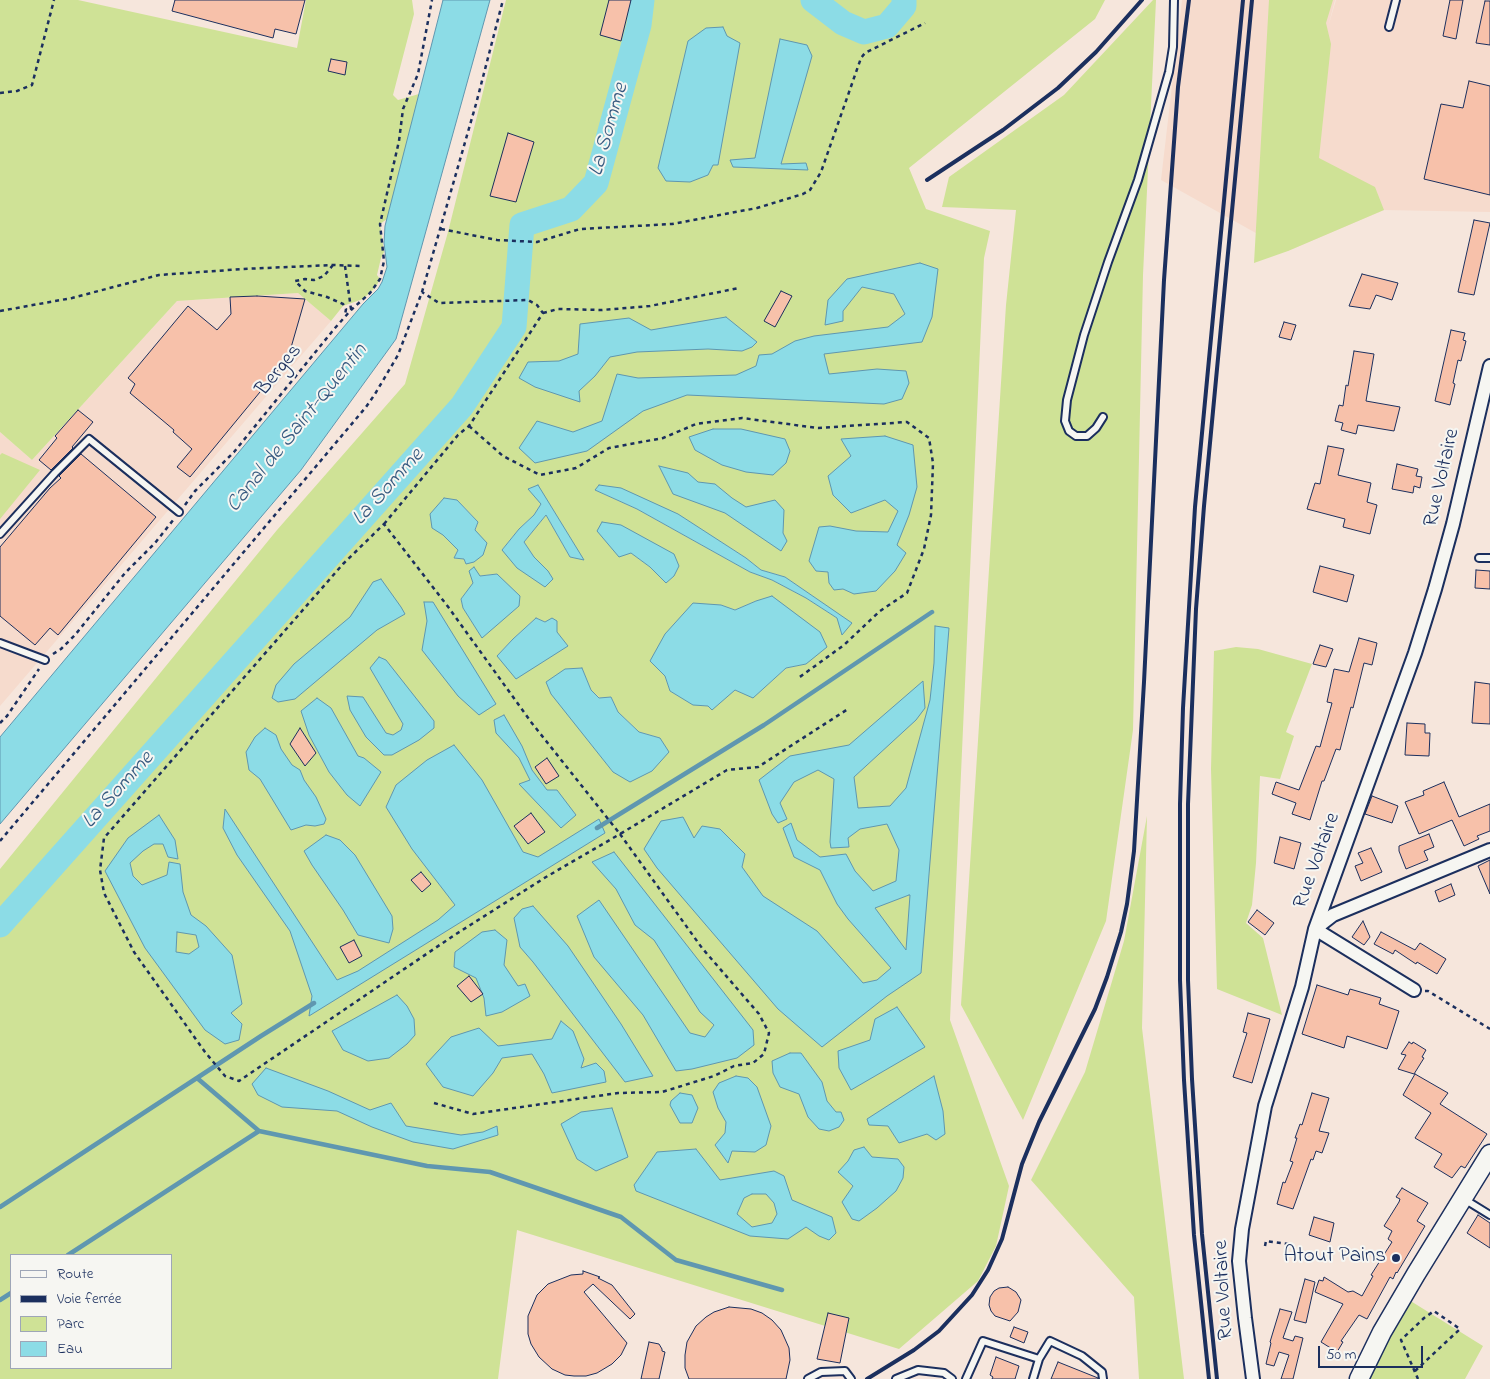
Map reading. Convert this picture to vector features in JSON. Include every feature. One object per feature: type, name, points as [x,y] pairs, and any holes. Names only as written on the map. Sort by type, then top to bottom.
[{"type":"main road","points":[[1362,1375],[1382,1332],[1406,1290],[1490,1154]]},
{"type":"street","name":"Rue Voltaire","points":[[1253,1379],[1239,1261],[1242,1229],[1265,1106],[1302,987],[1315,929],[1415,653],[1432,598],[1453,524],[1490,366]]},
{"type":"street","points":[[1414,990],[1315,929],[1333,915],[1490,850]]},
{"type":"lane","points":[[1103,417],[1096,428],[1087,436],[1076,436],[1069,431],[1066,421],[1067,400],[1084,335],[1138,180],[1169,72],[1173,47],[1174,0]]},
{"type":"lane","points":[[1389,27],[1396,0]]},
{"type":"lane","points":[[0,534],[55,473],[89,439],[179,512]]},
{"type":"lane","points":[[1478,558],[1490,558]]},
{"type":"lane","points":[[0,643],[45,660]]},
{"type":"lane","points":[[1463,1198],[1490,1215]]},
{"type":"lane","points":[[966,1379],[984,1341],[1039,1359]]},
{"type":"lane","points":[[1033,1379],[1039,1359],[1050,1341],[1082,1356],[1102,1372],[1103,1379]]},
{"type":"lane","points":[[896,1379],[918,1370],[944,1373],[952,1379]]},
{"type":"lane","points":[[808,1379],[822,1372],[845,1371],[851,1379]]},
{"type":"path","points":[[0,93],[17,91],[32,85],[54,0]]},
{"type":"path","name":"Berges","points":[[45,660],[61,649],[75,635],[126,574],[155,543],[194,491],[234,452],[345,316],[376,287],[383,271],[384,252],[380,224],[399,141],[403,109],[418,74],[432,0]]},
{"type":"path","points":[[0,841],[366,407],[398,355],[409,330],[441,230],[503,0]]},
{"type":"path","points":[[441,230],[497,240],[537,242],[580,229],[672,224],[789,200],[810,190],[821,172],[861,58],[865,53],[925,23]]},
{"type":"path","points":[[333,265],[324,276],[314,280],[295,281],[306,291],[343,304],[346,309],[345,316]]},
{"type":"path","points":[[345,266],[351,310]]},
{"type":"path","points":[[0,311],[72,298],[160,275],[243,268],[361,266]]},
{"type":"path","points":[[739,288],[650,306],[602,310],[558,309],[543,313],[469,426],[458,435],[384,524],[336,572],[104,838],[100,870],[104,893],[134,952],[210,1058],[225,1076],[239,1081],[453,936],[546,877],[727,770],[758,767],[848,709]]},
{"type":"path","points":[[422,292],[439,303],[528,300],[537,305],[543,313]]},
{"type":"path","points":[[469,426],[503,456],[540,475],[576,468],[609,448],[663,438],[696,424],[742,418],[818,428],[907,422],[929,438],[933,463],[930,515],[924,549],[907,593],[880,611],[844,645],[798,679]]},
{"type":"path","points":[[384,524],[449,608],[531,722],[620,834],[702,948],[759,1014],[769,1033],[764,1054],[753,1063],[734,1066],[714,1076],[662,1092],[618,1093],[473,1114],[434,1103]]},
{"type":"path","points":[[0,722],[7,716],[45,660]]},
{"type":"path","points":[[1414,990],[1428,991],[1490,1029]]},
{"type":"path","points":[[1265,1246],[1266,1241],[1288,1244],[1287,1249]]},
{"type":"path","points":[[1415,1371],[1460,1329],[1434,1312],[1424,1318],[1401,1340],[1418,1379]]},
{"type":"shaded area","points":[[1182,0],[1335,0],[1328,27],[1336,0],[1490,0],[1490,212],[1384,210],[1288,251],[1161,180]]},
{"type":"shaded area","points":[[298,293],[331,321],[0,706],[0,432],[32,460],[177,301]]},
{"type":"green space","points":[[0,0],[78,0],[297,48],[306,0],[412,0],[414,14],[393,95],[398,100],[419,94],[390,211],[387,219],[380,224],[384,252],[377,275],[380,279],[376,287],[363,299],[343,306],[331,321],[298,293],[177,301],[32,460],[0,432]]},
{"type":"green space","points":[[506,0],[1105,0],[1095,19],[909,168],[926,209],[990,231],[984,258],[950,1020],[1009,1186],[996,1246],[978,1281],[899,1349],[517,1230],[498,1379],[0,1379],[0,869],[277,530],[405,384],[448,232]],"holes":[[[538,486],[583,559],[570,557],[546,515],[524,542],[534,557],[548,571],[502,550],[519,529],[534,515],[541,504]],[[595,490],[677,514],[746,558],[761,570],[785,577],[851,623],[837,618],[806,598],[772,580],[750,572],[637,509]],[[457,500],[478,522],[466,564],[464,559],[454,558],[458,550],[443,535]],[[631,553],[674,576],[666,582]],[[497,574],[482,637],[463,608],[461,599],[480,576]],[[756,601],[806,664],[786,668],[753,697],[735,690],[708,706],[693,704],[670,691],[665,676],[721,605],[735,610]],[[536,618],[545,622],[497,656]],[[582,668],[591,690],[600,698],[611,697],[618,712],[639,732],[660,738],[613,772],[584,734]]]},
{"type":"green space","points":[[1153,0],[1156,0],[1143,275],[1133,730],[1106,921],[1023,1120],[961,1005],[1006,305],[1016,210],[942,207],[949,177],[1064,95]]},
{"type":"green space","points":[[1269,0],[1333,0],[1326,23],[1331,44],[1319,158],[1375,187],[1384,210],[1288,251],[1254,263]]},
{"type":"green space","points":[[2,453],[40,470],[0,519],[0,455]]},
{"type":"green space","points":[[1236,647],[1258,649],[1312,664],[1286,732],[1294,736],[1280,779],[1260,776],[1252,905],[1246,923],[1263,938],[1282,1015],[1217,989],[1211,769],[1214,651]]},
{"type":"green space","points":[[1147,816],[1142,1028],[1184,1379],[1139,1379],[1134,1297],[1031,1180],[1085,1072],[1124,941]]},
{"type":"green space","points":[[1409,1300],[1483,1346],[1465,1379],[1370,1379],[1379,1357]]},
{"type":"water","name":"Canal de Saint-Quentin","points":[[443,0],[490,0],[396,339],[301,470],[0,824],[0,737],[382,282],[387,267],[384,243],[385,226]]},
{"type":"water","points":[[723,27],[727,36],[740,43],[718,165],[713,165],[708,175],[690,182],[666,181],[658,168],[688,41],[706,28]]},
{"type":"water","points":[[780,39],[807,45],[812,56],[781,164],[806,163],[808,170],[733,167],[730,160],[755,158]]},
{"type":"water","points":[[920,263],[938,269],[932,317],[922,342],[824,354],[829,374],[877,369],[906,371],[909,383],[902,399],[884,404],[687,395],[643,411],[587,451],[535,463],[519,448],[537,421],[573,432],[602,421],[617,374],[638,378],[736,375],[756,366],[759,355],[772,354],[795,341],[814,336],[888,327],[905,314],[894,294],[862,287],[843,311],[843,321],[825,325],[828,300],[847,279]]},
{"type":"water","points":[[726,317],[757,342],[752,347],[742,351],[708,349],[637,352],[610,357],[595,376],[579,391],[580,402],[535,387],[519,378],[528,362],[559,361],[578,354],[580,324],[629,318],[651,330]]},
{"type":"water","points":[[713,429],[741,429],[785,439],[790,451],[786,463],[773,475],[746,472],[722,465],[695,450],[689,437]]},
{"type":"water","points":[[885,436],[913,445],[917,487],[909,515],[897,545],[906,553],[895,571],[876,591],[854,594],[843,589],[834,590],[829,583],[828,572],[816,571],[809,561],[819,527],[830,526],[856,531],[888,532],[898,511],[885,500],[851,513],[833,495],[828,476],[851,456],[841,439]]},
{"type":"water","points":[[659,466],[688,473],[698,482],[715,484],[746,507],[775,500],[784,510],[783,533],[787,541],[781,551],[725,513],[673,494]]},
{"type":"water","points":[[538,485],[584,560],[570,557],[546,515],[524,542],[553,579],[545,587],[517,568],[502,550],[519,529],[534,515],[541,504],[528,489]]},
{"type":"water","points":[[599,485],[621,488],[678,514],[746,558],[761,570],[785,577],[852,623],[842,635],[837,618],[806,598],[772,580],[750,572],[637,509],[595,490]]},
{"type":"water","points":[[444,498],[457,500],[478,522],[475,530],[487,543],[483,555],[474,562],[466,564],[464,559],[454,558],[458,550],[443,535],[432,528],[430,514]]},
{"type":"water","points":[[602,522],[621,525],[674,554],[679,566],[674,576],[666,583],[650,567],[631,553],[619,557],[597,531]]},
{"type":"water","points":[[474,567],[480,576],[497,574],[520,596],[519,606],[482,638],[463,608],[461,599],[473,583],[469,571]]},
{"type":"water","points":[[381,579],[405,614],[377,630],[295,699],[278,702],[272,698],[276,685],[294,664],[350,617],[373,582]]},
{"type":"water","points":[[772,596],[820,632],[827,647],[806,664],[786,668],[753,698],[735,690],[712,710],[708,706],[693,705],[670,691],[665,676],[650,661],[665,634],[693,603],[721,605],[735,610]]},
{"type":"water","points":[[424,602],[433,602],[496,704],[479,715],[458,696],[422,650],[427,621]]},
{"type":"water","points":[[536,618],[545,622],[552,618],[557,621],[557,632],[568,646],[516,679],[497,656]]},
{"type":"water","points":[[935,626],[949,628],[921,973],[887,996],[822,1047],[778,1009],[657,868],[644,849],[661,821],[683,817],[694,838],[702,826],[720,829],[745,854],[742,867],[763,896],[817,931],[863,983],[877,980],[891,968],[837,904],[820,870],[794,857],[783,828],[791,823],[797,840],[820,857],[846,854],[855,871],[873,891],[896,881],[899,850],[887,824],[860,829],[848,838],[849,847],[831,848],[834,779],[818,770],[794,782],[780,803],[787,819],[778,823],[772,814],[759,780],[790,756],[849,745],[923,681],[925,708],[916,720],[854,777],[858,808],[890,806],[906,788],[930,700]],"holes":[[[910,895],[906,950],[875,908]]]},
{"type":"water","points":[[379,657],[386,660],[434,721],[434,728],[419,740],[392,755],[384,755],[366,737],[350,710],[347,696],[363,697],[386,733],[393,735],[401,730],[403,724],[370,668]]},
{"type":"water","points":[[582,668],[591,690],[599,698],[611,697],[618,712],[639,732],[660,738],[669,752],[652,771],[630,782],[613,772],[551,694],[546,682],[565,669]]},
{"type":"water","points":[[317,698],[331,708],[358,756],[364,758],[381,772],[360,806],[347,795],[329,772],[309,735],[301,711]]},
{"type":"water","points":[[504,715],[522,746],[532,770],[547,790],[557,790],[576,815],[561,828],[519,784],[530,780],[519,758],[496,733],[494,720]]},
{"type":"water","points":[[265,728],[276,735],[281,749],[292,765],[300,770],[326,819],[324,824],[306,825],[291,830],[260,779],[249,770],[246,752],[255,737]]},
{"type":"water","points":[[454,745],[482,780],[523,852],[538,857],[599,819],[605,833],[309,1016],[312,996],[290,931],[237,855],[223,828],[225,809],[337,980],[358,971],[438,920],[455,905],[412,849],[386,807],[396,785],[427,760]]},
{"type":"water","points":[[159,815],[175,840],[178,859],[168,857],[163,844],[154,844],[130,863],[133,876],[142,885],[167,875],[169,862],[180,864],[183,892],[191,915],[206,926],[232,955],[242,1004],[231,1013],[242,1024],[239,1040],[225,1044],[205,1030],[145,948],[105,871],[128,838]],"holes":[[[177,932],[196,935],[199,947],[189,954],[176,952]]]},
{"type":"water","points":[[326,835],[340,840],[355,855],[392,916],[393,929],[389,943],[358,935],[312,865],[304,851]]},
{"type":"water","points":[[614,852],[753,1030],[754,1045],[737,1058],[676,1071],[643,1015],[594,957],[577,916],[599,900],[690,1033],[705,1037],[714,1025],[700,1012],[654,940],[635,925],[616,889],[592,862]]},
{"type":"water","points":[[533,906],[568,946],[621,1024],[653,1076],[625,1082],[520,947],[514,918],[522,909]]},
{"type":"water","points":[[495,930],[507,940],[504,965],[518,986],[525,984],[530,996],[502,1012],[486,1016],[484,998],[476,978],[454,967],[455,952],[482,932]]},
{"type":"water","points":[[397,995],[407,1006],[414,1019],[415,1035],[407,1044],[389,1058],[368,1061],[343,1050],[332,1031]]},
{"type":"water","points":[[897,1007],[925,1047],[851,1090],[839,1068],[838,1051],[870,1040],[875,1019]]},
{"type":"water","points":[[561,1021],[573,1031],[584,1059],[581,1068],[596,1063],[604,1071],[606,1082],[552,1093],[544,1074],[532,1054],[502,1058],[493,1073],[473,1096],[443,1087],[426,1064],[451,1037],[479,1028],[498,1046],[552,1039]]},
{"type":"water","points":[[790,1053],[801,1053],[822,1082],[827,1101],[836,1112],[841,1112],[844,1120],[839,1127],[829,1131],[819,1129],[808,1117],[799,1094],[780,1087],[773,1073],[772,1061]]},
{"type":"water","points":[[266,1068],[328,1091],[370,1110],[391,1103],[406,1126],[461,1135],[483,1132],[497,1126],[498,1135],[453,1149],[413,1142],[372,1127],[337,1111],[282,1107],[258,1095],[252,1084]]},
{"type":"water","points":[[736,1076],[748,1078],[757,1087],[771,1126],[766,1145],[755,1152],[732,1151],[728,1163],[715,1145],[725,1133],[726,1122],[718,1108],[713,1092],[719,1083]]},
{"type":"water","points":[[934,1076],[943,1111],[945,1134],[936,1140],[927,1134],[899,1143],[888,1126],[869,1125],[867,1119]]},
{"type":"water","points":[[680,1093],[692,1095],[698,1108],[692,1123],[680,1123],[670,1105],[671,1101]]},
{"type":"water","points":[[612,1108],[628,1157],[596,1171],[577,1159],[561,1124],[581,1112]]},
{"type":"water","points":[[864,1147],[872,1157],[898,1159],[904,1167],[903,1178],[896,1191],[859,1221],[852,1219],[842,1202],[853,1186],[838,1172],[848,1161],[854,1150]]},
{"type":"water","points":[[696,1149],[720,1180],[774,1171],[784,1176],[792,1200],[832,1217],[836,1233],[829,1240],[806,1227],[788,1239],[750,1236],[636,1191],[634,1185],[657,1152]],"holes":[[[752,1194],[766,1194],[774,1203],[777,1214],[772,1223],[752,1227],[737,1214],[744,1198]]]},
{"type":"building","points":[[175,0],[305,0],[296,34],[275,29],[273,38],[172,11]]},
{"type":"building","points":[[609,0],[631,0],[621,41],[600,35]]},
{"type":"building","points":[[1450,0],[1463,0],[1456,39],[1443,36]]},
{"type":"building","points":[[1485,1],[1490,1],[1490,45],[1476,43]]},
{"type":"building","points":[[331,59],[347,62],[345,75],[328,71]]},
{"type":"building","points":[[1469,81],[1490,86],[1490,195],[1424,179],[1441,104],[1463,108]]},
{"type":"building","points":[[508,133],[534,142],[516,202],[490,196]]},
{"type":"building","points":[[1474,220],[1490,223],[1474,295],[1458,292]]},
{"type":"building","points":[[1362,274],[1398,283],[1392,300],[1376,295],[1370,309],[1349,306]]},
{"type":"building","points":[[781,291],[792,296],[775,327],[764,321]]},
{"type":"building","points":[[257,296],[305,299],[288,358],[190,477],[177,467],[192,449],[173,432],[174,430],[130,393],[135,384],[128,378],[188,306],[217,330],[231,314],[230,297]]},
{"type":"building","points":[[1284,322],[1296,325],[1291,340],[1279,337]]},
{"type":"building","points":[[1451,330],[1465,333],[1463,340],[1466,341],[1461,361],[1458,360],[1450,405],[1435,401]]},
{"type":"building","points":[[1354,351],[1374,354],[1366,401],[1400,407],[1394,431],[1358,425],[1356,434],[1341,430],[1343,423],[1335,421],[1339,405],[1343,406]]},
{"type":"building","points":[[78,410],[93,422],[73,448],[51,470],[39,460],[57,438],[55,436]]},
{"type":"building","points":[[1328,446],[1344,449],[1338,475],[1371,483],[1367,502],[1377,505],[1370,534],[1343,527],[1345,519],[1307,509],[1315,483],[1320,484]]},
{"type":"building","points":[[81,454],[156,517],[58,635],[50,628],[35,645],[0,616],[0,547],[50,488],[61,478],[59,476]]},
{"type":"building","points":[[1397,464],[1418,469],[1416,476],[1422,477],[1420,488],[1414,486],[1413,493],[1392,489]]},
{"type":"building","points":[[1320,566],[1354,575],[1347,602],[1313,592]]},
{"type":"building","points":[[1476,570],[1490,571],[1490,589],[1475,588]]},
{"type":"building","points":[[1359,638],[1377,643],[1372,665],[1364,663],[1340,750],[1336,749],[1324,781],[1322,781],[1310,820],[1292,814],[1296,803],[1272,794],[1276,782],[1299,790],[1316,746],[1320,747],[1332,703],[1327,702],[1334,669],[1349,672]]},
{"type":"building","points":[[1320,645],[1333,649],[1326,667],[1313,664]]},
{"type":"building","points":[[1475,682],[1490,684],[1490,724],[1472,723]]},
{"type":"building","points":[[1407,723],[1425,724],[1425,733],[1430,733],[1429,756],[1405,755]]},
{"type":"building","points":[[300,728],[316,753],[305,766],[290,744]]},
{"type":"building","points":[[547,758],[559,776],[546,784],[535,767]]},
{"type":"building","points":[[1444,782],[1459,817],[1490,804],[1490,831],[1477,836],[1479,839],[1464,846],[1452,820],[1419,834],[1405,802],[1424,795],[1423,791]]},
{"type":"building","points":[[1372,796],[1398,806],[1392,823],[1365,814]]},
{"type":"building","points":[[531,813],[545,832],[528,844],[514,826]]},
{"type":"building","points":[[1429,834],[1434,847],[1424,851],[1428,860],[1406,869],[1399,846]]},
{"type":"building","points":[[1280,837],[1301,843],[1294,869],[1274,863]]},
{"type":"building","points":[[1371,848],[1382,872],[1361,881],[1355,866],[1363,863],[1358,853]]},
{"type":"building","points":[[1490,860],[1490,894],[1478,866]]},
{"type":"building","points":[[421,872],[431,884],[422,892],[411,880]]},
{"type":"building","points":[[1451,884],[1455,895],[1439,902],[1435,891]]},
{"type":"building","points":[[1257,910],[1274,923],[1265,935],[1248,922]]},
{"type":"building","points":[[1363,921],[1370,937],[1364,945],[1352,937]]},
{"type":"building","points":[[1381,932],[1415,950],[1420,943],[1446,959],[1437,974],[1417,962],[1416,964],[1395,950],[1393,954],[1374,944]]},
{"type":"building","points":[[354,940],[362,956],[349,963],[340,947]]},
{"type":"building","points":[[469,976],[483,994],[471,1002],[457,986]]},
{"type":"building","points":[[1317,985],[1348,995],[1350,989],[1381,998],[1379,1004],[1399,1011],[1387,1049],[1347,1036],[1344,1048],[1302,1034]]},
{"type":"building","points":[[1248,1013],[1270,1019],[1252,1083],[1233,1077],[1247,1033],[1243,1032]]},
{"type":"building","points":[[1409,1042],[1412,1044],[1413,1042],[1426,1050],[1422,1057],[1424,1058],[1414,1074],[1398,1069],[1406,1055],[1401,1054]]},
{"type":"building","points":[[1415,1074],[1448,1093],[1440,1104],[1487,1134],[1465,1168],[1461,1166],[1452,1178],[1434,1167],[1442,1154],[1415,1138],[1431,1113],[1403,1095]]},
{"type":"building","points":[[1312,1093],[1329,1098],[1319,1131],[1329,1133],[1322,1153],[1316,1151],[1313,1160],[1311,1159],[1293,1209],[1277,1204],[1283,1182],[1285,1183],[1293,1162],[1290,1161],[1297,1138],[1295,1138],[1300,1124],[1302,1125]]},
{"type":"building","points":[[1402,1188],[1428,1203],[1417,1221],[1425,1226],[1393,1279],[1390,1277],[1367,1319],[1359,1315],[1341,1341],[1343,1342],[1337,1352],[1321,1342],[1343,1304],[1315,1292],[1319,1280],[1323,1281],[1324,1277],[1348,1292],[1353,1291],[1362,1296],[1373,1276],[1371,1275],[1392,1242],[1388,1239],[1392,1231],[1384,1226],[1399,1202],[1400,1199],[1396,1197]]},
{"type":"building","points":[[1478,1215],[1490,1223],[1490,1248],[1467,1233]]},
{"type":"building","points":[[1314,1217],[1334,1223],[1330,1242],[1309,1235]]},
{"type":"building","points":[[583,1271],[600,1277],[598,1278],[612,1285],[635,1314],[630,1319],[593,1284],[584,1292],[627,1343],[621,1355],[612,1364],[597,1373],[586,1376],[565,1375],[552,1369],[539,1357],[531,1344],[528,1334],[528,1316],[537,1295],[548,1284],[571,1275],[583,1274]]},
{"type":"building","points":[[1305,1279],[1315,1282],[1306,1323],[1294,1320]]},
{"type":"building","points":[[1008,1287],[1016,1292],[1021,1300],[1018,1312],[1010,1321],[995,1316],[989,1305],[990,1297],[994,1291],[999,1288]]},
{"type":"building","points":[[729,1307],[751,1309],[762,1313],[781,1330],[789,1348],[790,1360],[786,1379],[689,1379],[685,1368],[687,1342],[696,1326],[706,1317]]},
{"type":"building","points":[[1280,1309],[1292,1312],[1283,1338],[1293,1341],[1295,1336],[1303,1338],[1293,1379],[1281,1379],[1289,1355],[1279,1352],[1274,1366],[1266,1364],[1270,1342]]},
{"type":"building","points":[[828,1313],[849,1318],[840,1363],[817,1359]]},
{"type":"building","points":[[1014,1327],[1028,1332],[1024,1343],[1010,1337]]},
{"type":"building","points":[[649,1342],[659,1344],[662,1351],[665,1352],[659,1379],[641,1379]]},
{"type":"building","points":[[996,1357],[1019,1366],[1015,1379],[992,1379],[993,1377],[990,1375]]},
{"type":"building","points":[[1058,1362],[1098,1378],[1098,1379],[1051,1379]]},
{"type":"waterway","name":"La Somme","points":[[0,925],[462,406],[514,327],[522,225],[571,209],[596,183],[639,25],[642,0]]},
{"type":"waterway","name":"La Somme","points":[[813,0],[843,23],[864,32],[887,26],[904,6],[904,0]]},
{"type":"waterway","points":[[597,828],[764,725],[932,612]]},
{"type":"waterway","points":[[0,1207],[314,1003]]},
{"type":"waterway","points":[[197,1078],[259,1131],[427,1166],[490,1172],[621,1217],[676,1260],[782,1290]]},
{"type":"waterway","points":[[70,1254],[259,1131]]},
{"type":"waterway","points":[[0,1300],[10,1294]]},
{"type":"railway","points":[[927,180],[1003,130],[1058,88],[1096,52],[1142,0]]},
{"type":"railway","points":[[867,1379],[914,1350],[939,1331],[972,1295],[988,1270],[1002,1239],[1022,1164],[1039,1122],[1095,1009],[1121,932],[1134,851],[1164,280],[1178,87],[1189,0]]},
{"type":"railway","points":[[1209,1379],[1194,1235],[1184,1080],[1180,980],[1180,804],[1183,708],[1195,507],[1243,0]]},
{"type":"railway","points":[[1217,1379],[1202,1234],[1192,1079],[1188,980],[1188,804],[1196,609],[1204,506],[1252,0]]},
{"type":"place","name":"Atout Pains","points":[[1396,1258]]}]
